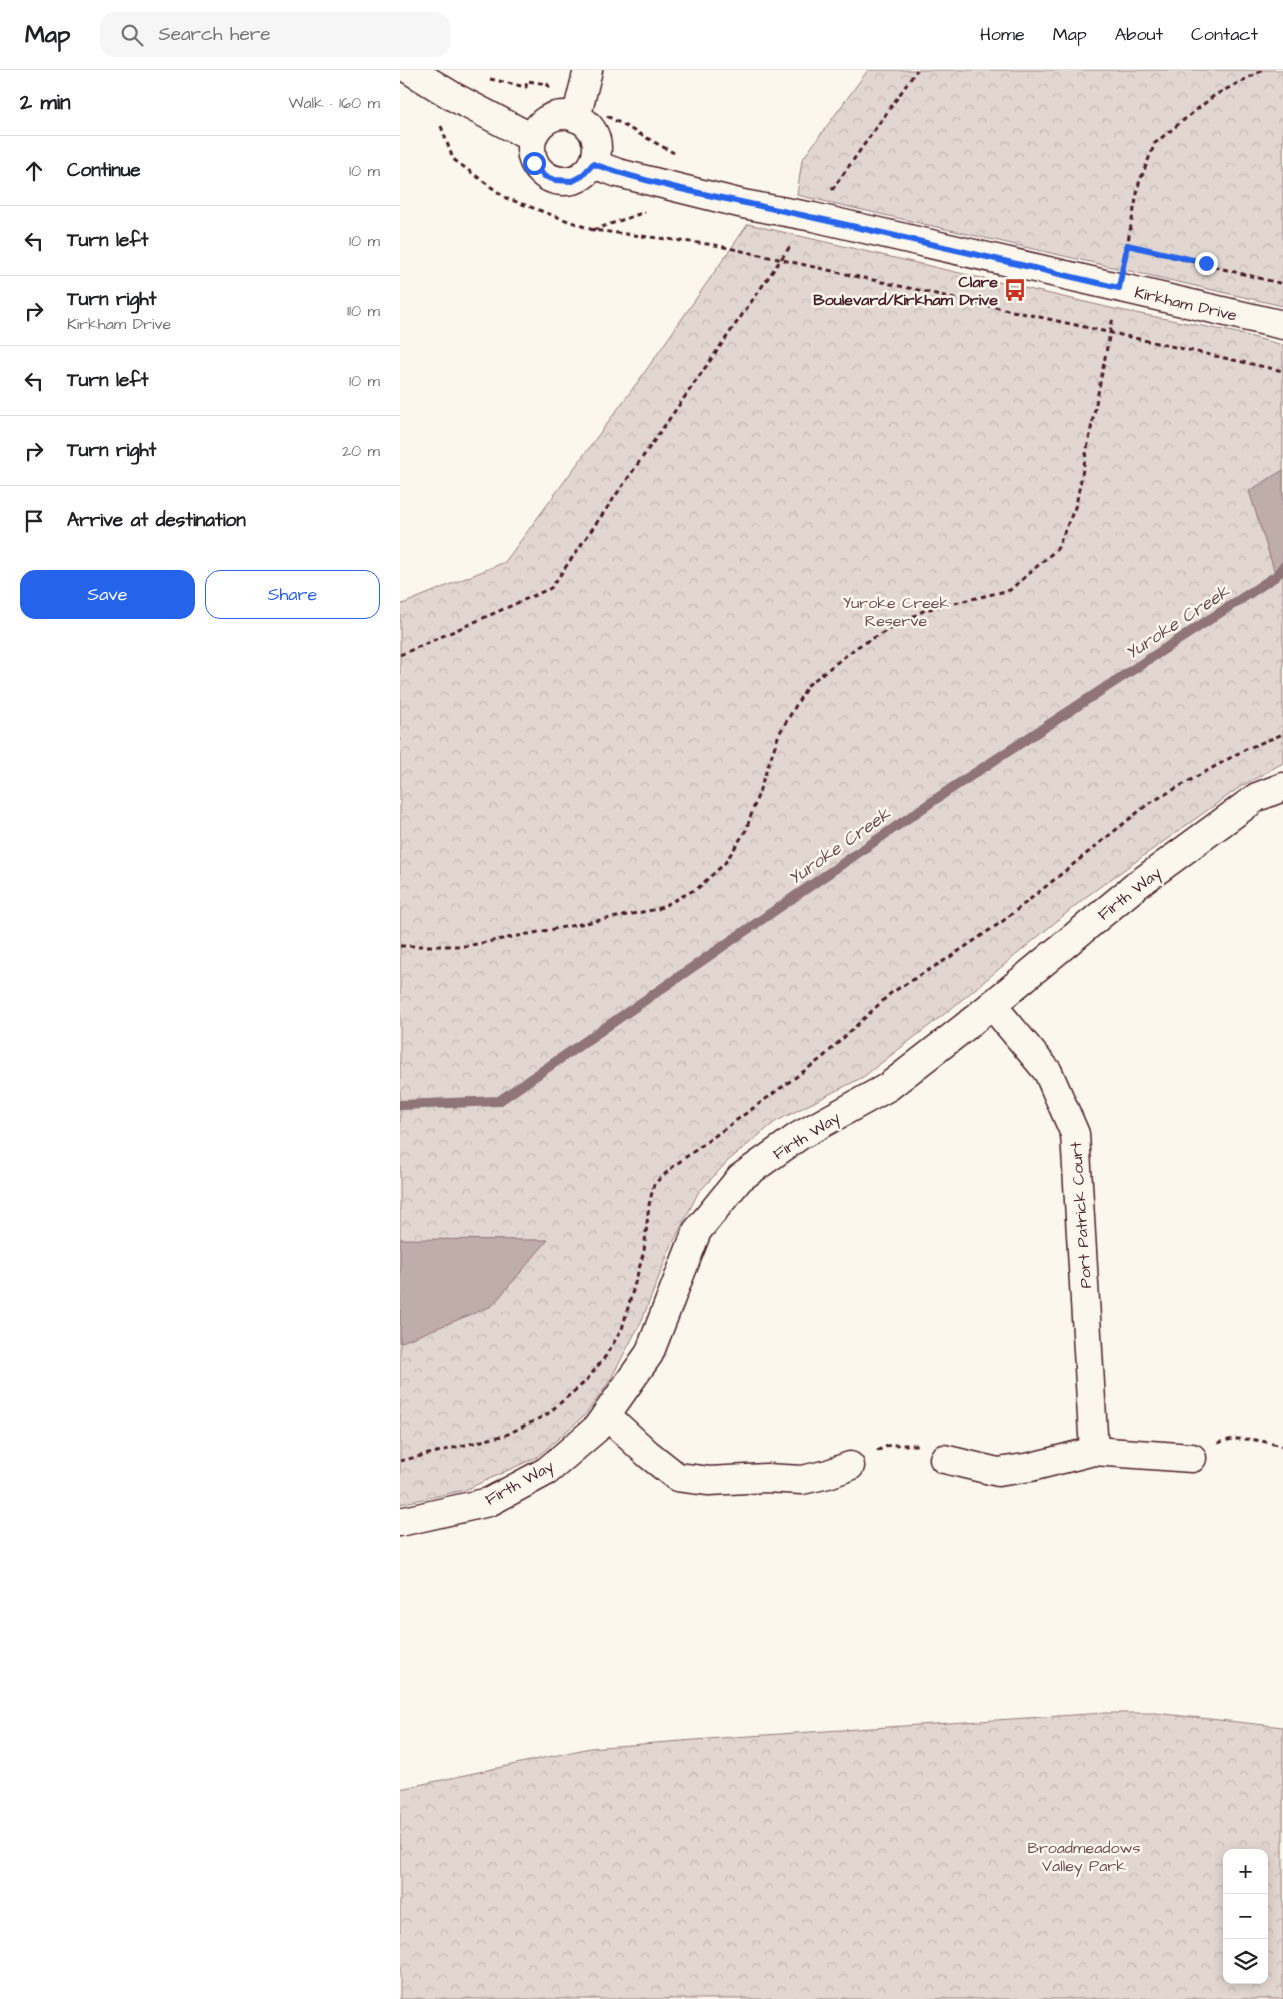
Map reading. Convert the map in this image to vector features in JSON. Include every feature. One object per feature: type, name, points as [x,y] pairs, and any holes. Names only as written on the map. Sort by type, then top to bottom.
[{"type":"street","points":[[410,70],[454,97],[532,138]]},
{"type":"street","points":[[576,118],[588,70]]},
{"type":"street","points":[[568,115],[576,118],[586,124],[595,136],[597,148],[593,164],[582,176],[572,181],[555,180],[544,176],[534,163],[531,152],[532,138],[546,120],[556,116],[568,115]]},
{"type":"street","name":"Kirkham Drive","points":[[593,164],[618,173],[743,204],[813,217],[1283,325]]},
{"type":"street","name":"Firth Way","points":[[400,1522],[489,1502],[547,1471],[596,1429],[649,1354],[698,1231],[740,1178],[799,1136],[888,1086],[992,1006],[1136,885],[1257,797],[1283,787]]},
{"type":"street","name":"Port Patrick Court","points":[[992,1006],[1048,1072],[1075,1134],[1094,1451]]},
{"type":"street","points":[[606,1415],[648,1454],[677,1477],[709,1481],[766,1478],[802,1480],[828,1474],[850,1466]]},
{"type":"street","points":[[944,1459],[998,1472],[1031,1467],[1094,1451],[1192,1458]]},
{"type":"path","points":[[400,655],[551,588],[780,259],[813,217],[917,70]]},
{"type":"path","points":[[400,946],[466,946],[630,915],[658,909],[698,888],[725,864],[746,830],[779,734],[808,685],[857,647],[924,610],[1010,590],[1057,549],[1076,505],[1139,183],[1156,143],[1215,95],[1263,70]]},
{"type":"path","points":[[526,87],[527,81],[547,84]]},
{"type":"path","points":[[453,160],[506,198],[593,230],[715,245],[1283,371]]},
{"type":"path","points":[[1127,245],[1206,263],[1283,284]]},
{"type":"path","points":[[1192,1458],[1208,1447],[1223,1441],[1246,1439],[1266,1441],[1283,1447]]},
{"type":"path","points":[[850,1466],[890,1444],[914,1444],[934,1448],[944,1459]]},
{"type":"green space","points":[[868,70],[1283,70],[1283,306],[797,195],[802,160]]},
{"type":"green space","name":"Yuroke Creek Reserve","points":[[748,224],[1115,309],[1233,332],[1283,345],[1283,763],[1240,787],[1087,896],[952,1008],[863,1077],[775,1122],[729,1160],[698,1193],[669,1251],[642,1320],[609,1382],[585,1415],[537,1457],[465,1490],[400,1504],[400,605],[505,562],[642,376]]},
{"type":"green space","name":"Broadmeadows Valley Park","points":[[1104,1713],[1155,1713],[1283,1727],[1283,1999],[400,1999],[400,1789],[590,1748]]},
{"type":"shaded area","points":[[1283,470],[1283,576],[1276,576],[1249,491]]},
{"type":"shaded area","points":[[400,1239],[548,1240],[492,1306],[400,1343]]},
{"type":"waterway","name":"Yuroke Creek","points":[[400,1105],[499,1101],[949,790],[1276,576],[1283,567]]},
{"type":"place","name":"Clare Boulevard/Kirkham Drive","points":[[1015,290]]},
{"type":"route","points":[[534,163],[544,176],[555,180],[572,181],[582,176],[593,164],[618,173],[743,204],[813,217],[1119,288],[1127,245],[1206,263]]}]
